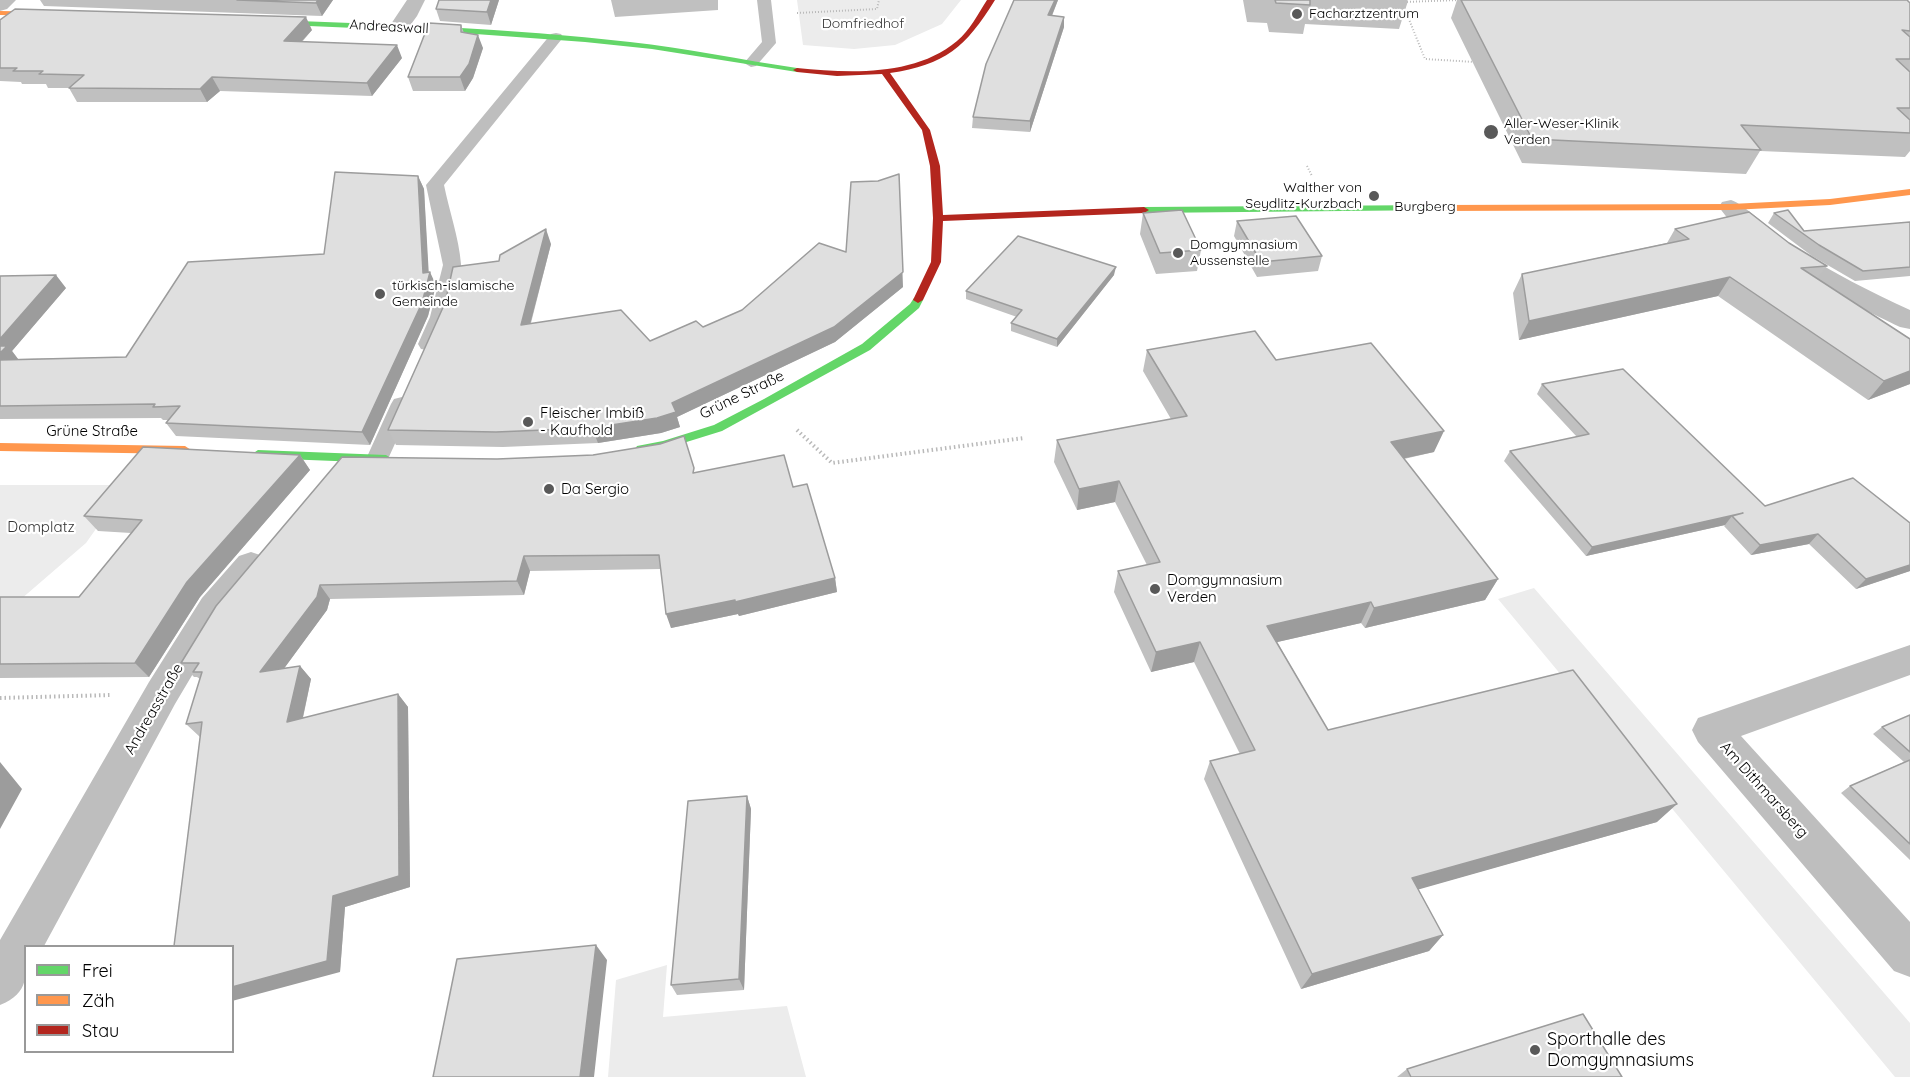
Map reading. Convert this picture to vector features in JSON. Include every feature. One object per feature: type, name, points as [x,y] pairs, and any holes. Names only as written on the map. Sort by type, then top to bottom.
[{"type":"street","points":[[0,5],[7,0]]},
{"type":"street","points":[[399,27],[416,0]]},
{"type":"street","name":"Andreaswall","points":[[249,21],[399,27],[556,37],[654,47],[825,73],[860,74],[927,61],[950,51],[972,31],[991,0]]},
{"type":"street","points":[[0,13],[75,15]]},
{"type":"street","name":"Grüne Straße","points":[[631,450],[664,445],[718,428],[866,347],[915,306],[936,262],[938,218],[935,166],[926,130],[883,70]]},
{"type":"street","name":"Burgberg","points":[[938,218],[1161,209],[1731,207],[1830,202],[1910,192]]},
{"type":"street","points":[[1731,207],[1743,220],[1804,264],[1868,301],[1910,321]]},
{"type":"street","name":"Grüne Straße","points":[[0,447],[142,448],[200,451]]},
{"type":"street","points":[[247,454],[400,459]]},
{"type":"street","points":[[316,487],[341,458]]},
{"type":"street","name":"Andreasstraße","points":[[0,983],[162,693],[214,608],[272,539]]},
{"type":"street","name":"Am Dithmarsberg","points":[[1910,660],[1711,730],[1910,955]]},
{"type":"lane","points":[[751,63],[769,43],[765,7]]},
{"type":"lane","points":[[421,360],[440,317],[452,265],[435,185],[556,37]]},
{"type":"lane","points":[[377,459],[407,392]]},
{"type":"path","points":[[765,7],[877,9],[879,0]]},
{"type":"path","points":[[1464,0],[1402,2],[1425,59],[1483,62]]},
{"type":"path","points":[[768,402],[832,463],[1024,438]]},
{"type":"path","points":[[0,698],[162,693]]},
{"type":"green space","name":"Domfriedhof","points":[[797,0],[961,0],[942,24],[895,45],[854,49],[803,45]]},
{"type":"green space","name":"Domplatz","points":[[0,485],[127,485],[86,543],[13,606],[0,621]]},
{"type":"green space","points":[[1534,588],[1910,1023],[1910,1077],[1895,1077],[1498,599]]},
{"type":"green space","points":[[667,965],[663,1017],[787,1006],[806,1077],[608,1077],[616,980]]},
{"type":"building","points":[[237,0],[318,0],[316,3]]},
{"type":"building","points":[[439,0],[491,0],[487,12],[436,9]]},
{"type":"building","points":[[1014,0],[1055,0],[1048,15],[1064,17],[1030,121],[973,117],[986,64]]},
{"type":"building","points":[[1275,0],[1310,0],[1310,5],[1276,3]]},
{"type":"building","points":[[1461,0],[1907,0],[1910,3],[1910,31],[1902,30],[1910,37],[1910,59],[1896,59],[1910,72],[1910,108],[1897,108],[1910,120],[1910,133],[1741,125],[1761,150],[1532,139]]},
{"type":"building","points":[[15,9],[306,17],[284,41],[397,45],[367,83],[212,77],[200,89],[69,88],[84,75],[39,74],[43,71],[13,71],[17,68],[0,68],[0,20]]},
{"type":"building","points":[[429,23],[461,25],[461,32],[478,35],[469,64],[460,77],[408,77]]},
{"type":"building","points":[[335,172],[418,176],[423,273],[430,272],[422,303],[362,432],[166,423],[180,406],[153,407],[155,404],[0,406],[0,360],[126,357],[188,262],[324,254]]},
{"type":"building","points":[[899,174],[903,272],[834,327],[672,403],[676,412],[657,418],[592,428],[496,432],[388,430],[445,303],[453,267],[499,261],[500,255],[546,229],[521,325],[621,310],[650,341],[696,321],[703,327],[742,310],[819,243],[846,252],[851,182],[878,181]]},
{"type":"building","points":[[1182,210],[1201,250],[1160,253],[1143,213]]},
{"type":"building","points":[[1788,210],[1804,231],[1910,222],[1910,267],[1863,271],[1819,245],[1774,213]]},
{"type":"building","points":[[1749,212],[1789,243],[1827,266],[1801,268],[1910,339],[1910,371],[1884,381],[1730,277],[1529,321],[1522,274],[1689,239],[1675,229]]},
{"type":"building","points":[[1296,216],[1322,256],[1261,262],[1237,221]]},
{"type":"building","points":[[1018,236],[1116,267],[1057,339],[1011,323],[1022,310],[966,291]]},
{"type":"building","points":[[56,275],[0,339],[0,276]]},
{"type":"building","points":[[1255,331],[1276,360],[1371,343],[1444,431],[1391,442],[1498,579],[1374,608],[1371,602],[1267,626],[1328,730],[1573,670],[1677,804],[1412,878],[1443,935],[1312,974],[1210,761],[1255,750],[1200,642],[1156,652],[1118,571],[1160,562],[1119,481],[1079,489],[1057,440],[1187,416],[1147,350]]},
{"type":"building","points":[[0,346],[7,346],[0,353]]},
{"type":"building","points":[[1623,369],[1765,506],[1853,478],[1910,523],[1910,565],[1866,579],[1818,534],[1760,545],[1732,516],[1743,513],[1592,547],[1510,451],[1589,434],[1542,384]]},
{"type":"building","points":[[684,436],[694,468],[693,473],[784,455],[793,487],[807,484],[835,578],[735,602],[735,600],[666,614],[659,555],[524,556],[517,581],[320,585],[317,597],[260,672],[300,666],[287,722],[398,694],[399,876],[333,896],[327,961],[234,986],[234,945],[174,945],[202,722],[186,724],[202,672],[193,672],[199,663],[181,663],[216,606],[342,457],[497,459],[593,455],[660,444]]},
{"type":"building","points":[[143,447],[300,455],[187,582],[135,663],[0,664],[0,597],[79,597],[142,520],[84,516]]},
{"type":"building","points":[[1910,715],[1910,752],[1882,727]]},
{"type":"building","points":[[1910,760],[1910,844],[1850,786]]},
{"type":"building","points":[[747,796],[739,979],[671,985],[688,801]]},
{"type":"building","points":[[596,945],[580,1077],[433,1077],[457,959]]},
{"type":"building","name":"Sporthalle des Domgymnasiums","points":[[1583,1014],[1622,1077],[1411,1077],[1407,1069]]},
{"type":"traffic: fast","points":[[266,22],[448,29],[585,39],[797,70]]},
{"type":"traffic: fast","points":[[1144,210],[1440,208]]},
{"type":"traffic: fast","points":[[641,449],[664,445],[718,428],[768,402],[866,347],[915,306],[918,300]]},
{"type":"traffic: fast","points":[[258,454],[386,459]]},
{"type":"traffic: slow","points":[[0,13],[55,14]]},
{"type":"traffic: slow","points":[[1440,208],[1731,207],[1830,202],[1910,192]]},
{"type":"traffic: slow","points":[[0,447],[185,450]]},
{"type":"traffic: jam","points":[[797,70],[837,73],[881,72],[923,63],[942,55],[958,44],[972,29],[991,0]]},
{"type":"traffic: jam","points":[[883,70],[926,130],[935,166],[938,218],[936,262],[918,300]]},
{"type":"traffic: jam","points":[[938,218],[1144,210]]},
{"type":"place","name":"Facharztzentrum","points":[[1297,14]]},
{"type":"place","name":"Aller-Weser-Klinik Verden","points":[[1491,132]]},
{"type":"place","name":"Walther von Seydlitz-Kurzbach","points":[[1374,196]]},
{"type":"place","name":"Domgymnasium Aussenstelle","points":[[1178,253]]},
{"type":"place","name":"türkisch-islamische Gemeinde","points":[[380,294]]},
{"type":"place","name":"Fleischer Imbiß - Kaufhold","points":[[528,422]]},
{"type":"place","name":"Da Sergio","points":[[549,489]]},
{"type":"place","name":"Domgymnasium Verden","points":[[1155,589]]},
{"type":"place","name":"Sporthalle des Domgymnasiums","points":[[1535,1050]]}]
